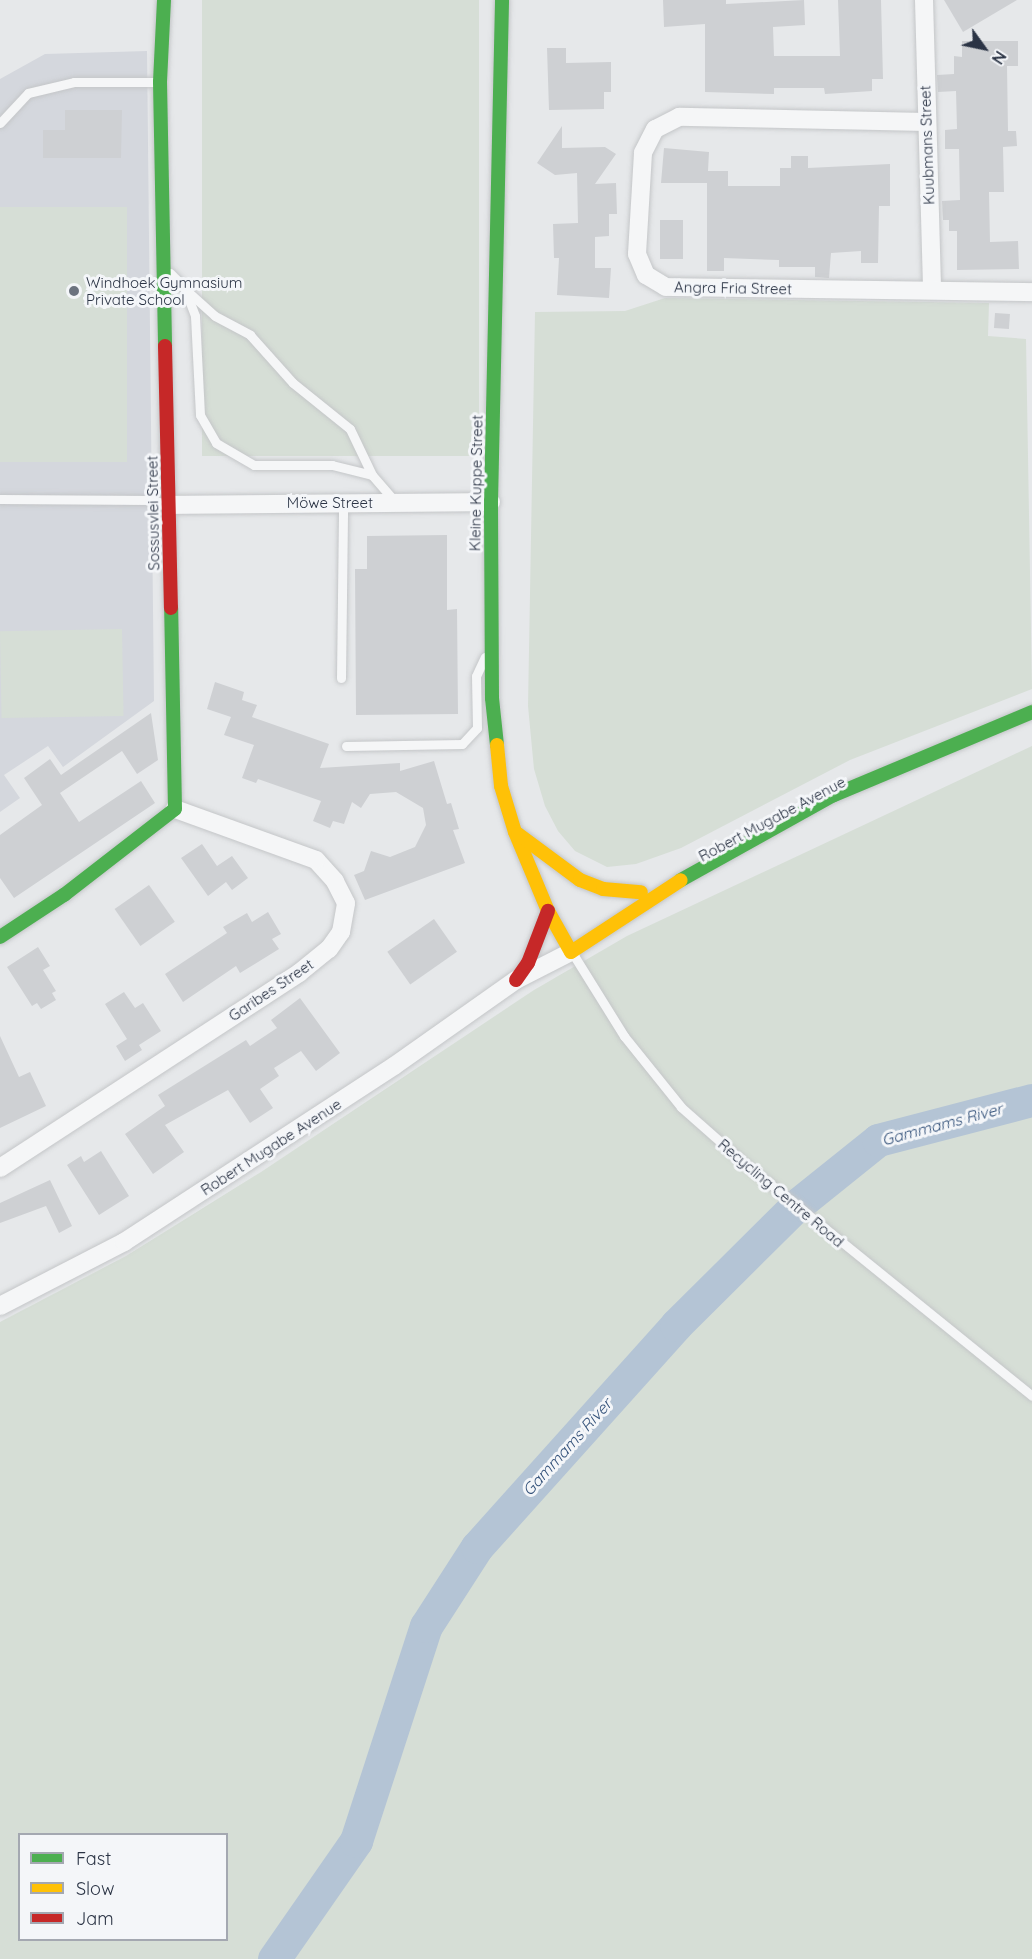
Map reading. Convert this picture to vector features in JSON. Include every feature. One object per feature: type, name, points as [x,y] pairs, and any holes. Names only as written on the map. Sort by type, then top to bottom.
[{"type":"street","name":"Sossusvlei Street","points":[[164,0],[160,81],[175,809]]},
{"type":"street","name":"Kleine Kuppe Street","points":[[502,0],[491,502],[492,652],[496,752],[515,832],[548,911],[573,937]]},
{"type":"street","name":"Kuubmans Street","points":[[924,0],[932,290]]},
{"type":"street","name":"Angra Fria Street","points":[[926,122],[679,117],[655,129],[643,153],[637,254],[646,275],[666,287],[1032,292]]},
{"type":"street","name":"Möwe Street","points":[[169,505],[491,502]]},
{"type":"street","name":"Robert Mugabe Avenue","points":[[0,1306],[124,1242],[394,1066],[524,975],[573,937],[641,892],[730,839],[879,762],[1032,701]]},
{"type":"street","name":"Robert Mugabe Avenue","points":[[573,937],[834,795],[1032,712]]},
{"type":"street","points":[[0,937],[64,896],[175,809]]},
{"type":"street","name":"Garibes Street","points":[[0,1168],[299,973],[329,949],[341,932],[346,903],[335,881],[316,860],[175,809]]},
{"type":"street","points":[[515,832],[580,880],[603,890],[641,892]]},
{"type":"street","points":[[524,975],[548,911]]},
{"type":"lane","points":[[0,123],[27,93],[74,82],[160,81]]},
{"type":"lane","points":[[164,267],[215,316],[250,335],[293,383],[350,429],[372,475],[396,503]]},
{"type":"lane","points":[[184,287],[195,316],[200,415],[216,442],[254,465],[332,465],[372,475]]},
{"type":"lane","points":[[0,499],[151,500],[169,505]]},
{"type":"lane","points":[[341,678],[343,503]]},
{"type":"lane","points":[[346,746],[462,744],[477,728],[476,676],[482,660],[492,652]]},
{"type":"lane","name":"Recycling Centre Road","points":[[573,937],[624,1036],[681,1107],[742,1161],[1032,1396]]},
{"type":"shaded area","points":[[202,0],[479,0],[479,456],[202,456]]},
{"type":"shaded area","name":"Windhoek Gymnasium Private School","points":[[147,51],[154,701],[63,767],[48,746],[4,775],[20,798],[0,812],[0,79],[45,54]]},
{"type":"shaded area","points":[[0,207],[127,207],[127,462],[0,462]]},
{"type":"shaded area","points":[[665,298],[989,303],[988,336],[1026,339],[1032,689],[850,760],[681,848],[636,864],[607,867],[575,851],[558,831],[545,806],[534,769],[528,706],[535,312],[625,311]]},
{"type":"shaded area","points":[[122,629],[124,716],[2,718],[0,631]]},
{"type":"shaded area","points":[[1032,746],[1032,1959],[0,1959],[0,1322],[126,1256],[261,1172],[534,990],[627,936]]},
{"type":"building","points":[[663,0],[726,0],[726,4],[804,0],[805,25],[773,27],[774,56],[840,56],[838,0],[881,0],[883,79],[872,79],[872,91],[825,94],[824,88],[774,88],[774,94],[705,92],[705,24],[664,27]]},
{"type":"building","points":[[944,0],[1017,0],[963,32]]},
{"type":"building","points":[[962,41],[1018,41],[1018,66],[1007,66],[1008,131],[1016,131],[1017,146],[1003,147],[1004,192],[989,192],[990,242],[1018,241],[1019,269],[957,270],[957,231],[949,231],[949,220],[943,220],[942,201],[960,200],[959,149],[945,149],[945,130],[957,129],[956,91],[938,92],[937,75],[954,74],[954,56],[962,57]]},
{"type":"building","points":[[547,48],[566,48],[566,63],[611,62],[611,92],[604,92],[604,109],[549,110]]},
{"type":"building","points":[[65,110],[122,110],[121,158],[43,158],[43,130],[65,130]]},
{"type":"building","points":[[562,126],[562,148],[605,147],[616,154],[595,184],[616,183],[617,214],[609,214],[609,236],[595,237],[595,268],[611,268],[609,298],[557,295],[559,258],[554,258],[553,224],[578,223],[577,173],[555,175],[537,163]]},
{"type":"building","points":[[664,148],[709,152],[708,171],[728,171],[728,186],[780,186],[780,168],[791,168],[791,156],[808,156],[808,168],[890,164],[890,206],[879,206],[878,263],[861,263],[861,251],[831,253],[829,278],[815,277],[815,267],[779,267],[779,260],[724,258],[724,271],[707,271],[707,183],[661,183]]},
{"type":"building","points":[[660,220],[683,220],[683,259],[660,259]]},
{"type":"building","points":[[995,313],[1010,314],[1009,329],[994,328]]},
{"type":"building","points":[[447,535],[447,610],[457,609],[458,714],[356,715],[355,569],[367,569],[367,536]]},
{"type":"building","points":[[215,682],[244,692],[242,700],[257,705],[252,717],[329,744],[320,768],[400,763],[400,771],[434,761],[447,804],[451,803],[459,829],[453,830],[465,863],[365,900],[354,875],[364,871],[371,851],[390,857],[415,847],[426,825],[423,808],[396,792],[370,794],[361,808],[352,802],[344,824],[333,821],[330,828],[313,821],[321,801],[258,779],[256,783],[242,778],[254,745],[224,735],[231,717],[207,709]]},
{"type":"building","points":[[151,713],[158,760],[137,774],[122,751],[60,793],[79,822],[141,781],[155,803],[14,898],[0,878],[0,835],[42,805],[24,778],[50,759],[61,775]]},
{"type":"building","points":[[202,844],[217,866],[232,856],[248,878],[232,890],[226,882],[208,896],[181,858]]},
{"type":"building","points":[[149,885],[175,922],[140,946],[115,909]]},
{"type":"building","points":[[268,912],[281,934],[272,939],[279,949],[240,973],[236,966],[183,1002],[165,974],[227,933],[223,927],[247,913],[252,922]]},
{"type":"building","points":[[434,919],[457,952],[410,984],[387,952]]},
{"type":"building","points":[[38,947],[50,966],[43,970],[56,991],[52,993],[56,1000],[41,1009],[37,1003],[32,1006],[7,967]]},
{"type":"building","points":[[124,992],[135,1008],[143,1003],[161,1031],[139,1045],[142,1050],[125,1061],[116,1046],[127,1039],[105,1004]]},
{"type":"building","points":[[300,998],[340,1053],[316,1071],[301,1051],[274,1068],[279,1076],[260,1089],[273,1108],[250,1123],[228,1090],[165,1125],[184,1152],[153,1174],[125,1134],[165,1106],[158,1095],[246,1040],[250,1046],[277,1028],[271,1020]]},
{"type":"building","points":[[0,1036],[19,1077],[30,1072],[46,1106],[0,1128]]},
{"type":"building","points":[[101,1151],[129,1196],[99,1215],[67,1165],[81,1156],[84,1162]]},
{"type":"building","points":[[50,1180],[72,1226],[59,1233],[46,1206],[0,1223],[0,1203]]},
{"type":"waterway","name":"Gammams River","points":[[274,1959],[356,1841],[426,1626],[477,1547],[676,1325],[797,1205],[878,1140],[1032,1100]]},
{"type":"traffic: fast","points":[[164,0],[160,82],[165,346]]},
{"type":"traffic: fast","points":[[497,745],[492,698],[491,502],[502,0]]},
{"type":"traffic: fast","points":[[0,937],[64,895],[175,809],[171,608]]},
{"type":"traffic: fast","points":[[681,880],[834,795],[1032,712]]},
{"type":"traffic: slow","points":[[497,745],[501,786],[515,832],[548,911],[571,952],[681,880]]},
{"type":"traffic: slow","points":[[518,834],[580,880],[603,889],[641,892]]},
{"type":"traffic: jam","points":[[165,346],[171,608]]},
{"type":"traffic: jam","points":[[516,980],[528,963],[548,911]]},
{"type":"place","name":"Windhoek Gymnasium Private School","points":[[74,291]]}]
